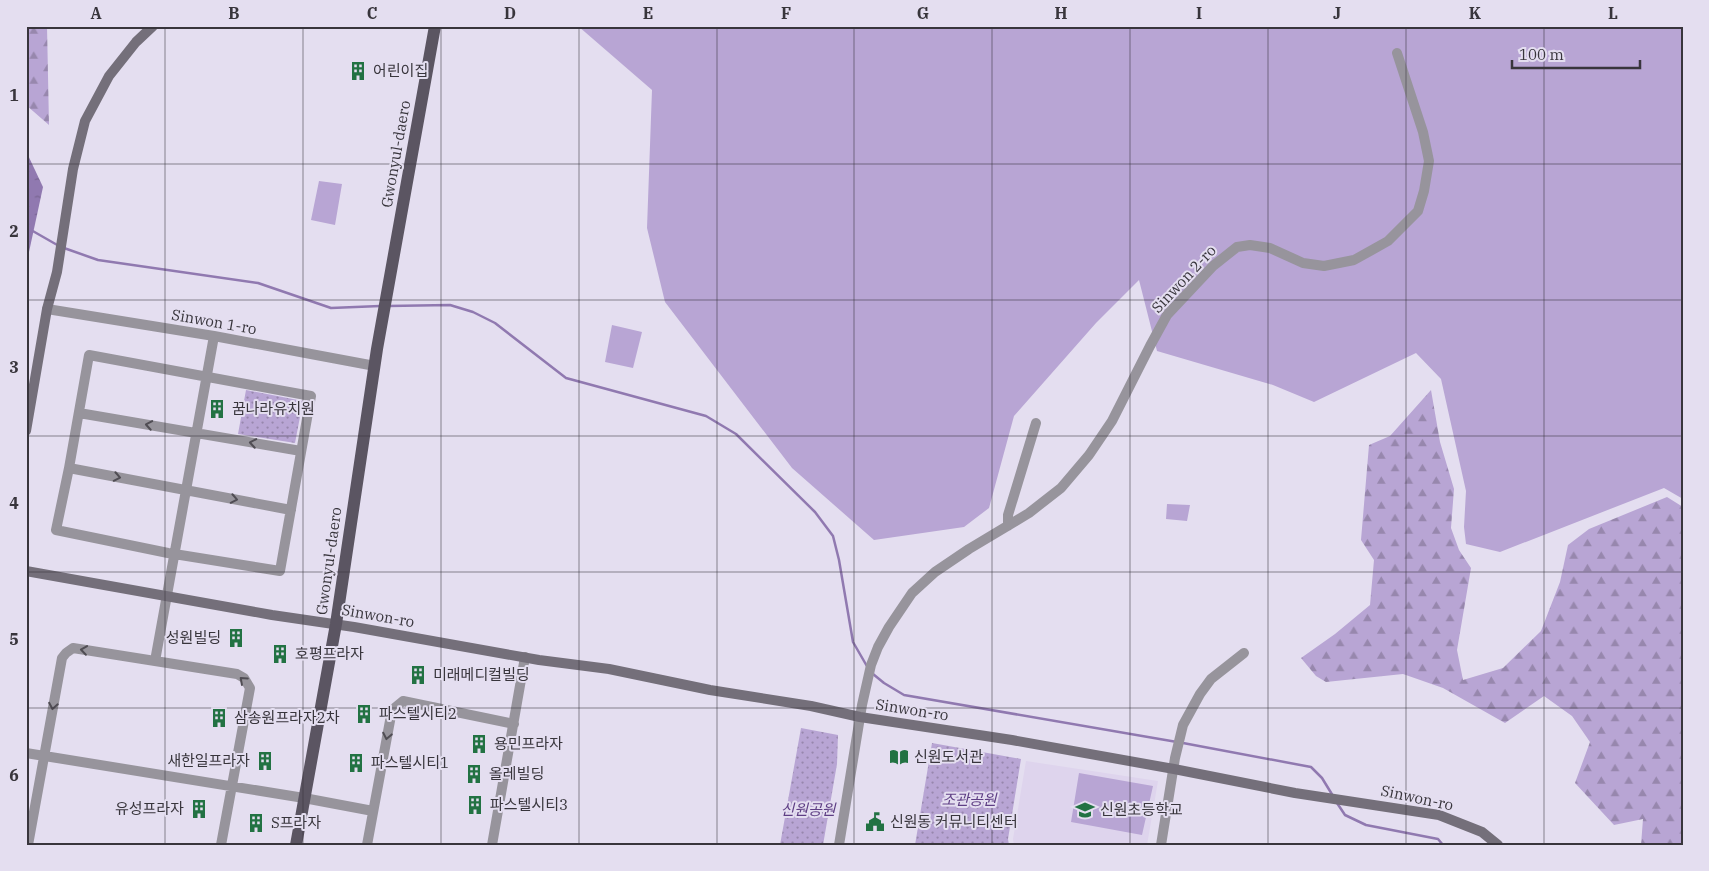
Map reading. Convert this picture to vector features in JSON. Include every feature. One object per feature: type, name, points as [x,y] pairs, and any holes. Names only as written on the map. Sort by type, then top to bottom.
[{"type":"main road","name":"Gwonyul-daero","points":[[296,845],[336,624],[388,287],[436,26]]},
{"type":"street","points":[[26,431],[47,309],[57,272],[73,169],[85,122],[109,76],[136,42],[153,26]]},
{"type":"street","name":"Sinwon 2-ro","points":[[860,717],[871,665],[878,647],[888,627],[912,593],[935,572],[969,548],[1029,513],[1061,488],[1089,455],[1112,421],[1167,315],[1213,266],[1237,247],[1250,245],[1270,248],[1303,263],[1324,266],[1354,260],[1388,241],[1418,211],[1429,161],[1423,132],[1397,53]]},
{"type":"street","name":"Sinwon 1-ro","points":[[47,309],[214,336],[375,366]]},
{"type":"street","points":[[155,661],[214,336]]},
{"type":"street","points":[[89,355],[207,376],[311,396],[280,571],[175,554],[56,530],[89,355]]},
{"type":"street","points":[[79,413],[301,451]]},
{"type":"street","points":[[1008,526],[1010,506],[1036,423]]},
{"type":"street","points":[[69,468],[291,510]]},
{"type":"street","name":"Sinwon-ro","points":[[26,571],[167,597],[525,657],[609,669],[710,690],[811,706],[860,717],[1012,740],[1295,793],[1439,815],[1482,832],[1498,845]]},
{"type":"street","points":[[28,845],[62,658],[73,648],[237,674],[244,678],[250,688],[221,845]]},
{"type":"street","points":[[1161,845],[1181,730],[1200,694],[1211,679],[1244,653]]},
{"type":"street","points":[[492,845],[525,657]]},
{"type":"street","points":[[367,845],[392,710],[397,704],[403,701],[514,724]]},
{"type":"street","points":[[839,845],[860,717]]},
{"type":"street","points":[[26,753],[373,811]]},
{"type":"shaded area","name":"신원초등학교","points":[[1026,761],[1158,781],[1147,845],[1014,845],[1013,839]]},
{"type":"green space","points":[[26,26],[47,26],[49,125],[26,105]]},
{"type":"green space","points":[[578,26],[1683,26],[1683,499],[1664,488],[1500,552],[1466,544],[1464,527],[1466,491],[1441,379],[1416,353],[1314,402],[1273,385],[1157,351],[1139,280],[1096,323],[1014,416],[989,508],[964,527],[874,540],[792,468],[665,302],[647,228],[652,90]]},
{"type":"green space","points":[[319,181],[342,184],[335,225],[311,220]]},
{"type":"green space","points":[[612,325],[642,332],[633,368],[605,362]]},
{"type":"green space","points":[[246,390],[303,401],[295,443],[238,434]]},
{"type":"green space","points":[[1431,390],[1440,442],[1454,489],[1451,528],[1459,550],[1471,568],[1457,650],[1463,680],[1503,668],[1541,631],[1560,582],[1568,545],[1589,529],[1667,497],[1683,507],[1683,845],[1641,845],[1643,819],[1614,825],[1575,783],[1590,742],[1572,716],[1544,696],[1505,723],[1443,688],[1403,674],[1326,682],[1316,676],[1301,658],[1335,634],[1370,605],[1374,560],[1361,540],[1369,445],[1390,436]]},
{"type":"green space","points":[[1167,504],[1190,505],[1187,521],[1166,519]]},
{"type":"green space","name":"신원공원","points":[[801,728],[838,735],[837,764],[823,845],[780,845]]},
{"type":"green space","name":"조관공원","points":[[932,743],[1021,759],[1008,839],[1009,845],[915,845]]},
{"type":"green space","points":[[1079,773],[1153,786],[1142,835],[1071,822]]},
{"type":"water","points":[[26,151],[43,187],[26,266]]},
{"type":"waterway","points":[[31,230],[59,246]]},
{"type":"waterway","points":[[64,248],[98,260],[258,283],[331,308],[380,306]]},
{"type":"waterway","points":[[388,306],[450,305],[473,312],[495,323],[566,378],[706,416],[736,434],[815,512],[833,536],[853,642],[868,668]]},
{"type":"waterway","points":[[873,674],[904,695],[1177,742]]},
{"type":"waterway","points":[[1183,743],[1311,767],[1322,778],[1333,796]]},
{"type":"waterway","points":[[1337,803],[1345,815],[1366,825],[1438,839],[1443,845]]},
{"type":"place","name":"어린이집","points":[[358,71]]},
{"type":"place","name":"꿈나라유치원","points":[[217,409]]},
{"type":"place","name":"성원빌딩","points":[[236,638]]},
{"type":"place","name":"호평프라자","points":[[280,654]]},
{"type":"place","name":"미래메디컬빌딩","points":[[418,675]]},
{"type":"place","name":"파스텔시티2","points":[[364,714]]},
{"type":"place","name":"삼송원프라자2차","points":[[219,718]]},
{"type":"place","name":"용민프라자","points":[[479,744]]},
{"type":"place","name":"신원도서관","points":[[899,757]]},
{"type":"place","name":"새한일프라자","points":[[265,761]]},
{"type":"place","name":"파스텔시티1","points":[[356,763]]},
{"type":"place","name":"올레빌딩","points":[[474,774]]},
{"type":"place","name":"파스텔시티3","points":[[475,805]]},
{"type":"place","name":"유성프라자","points":[[199,809]]},
{"type":"place","name":"신원초등학교","points":[[1085,810]]},
{"type":"place","name":"신원동 커뮤니티센터","points":[[875,822]]},
{"type":"place","name":"S프라자","points":[[256,823]]}]
